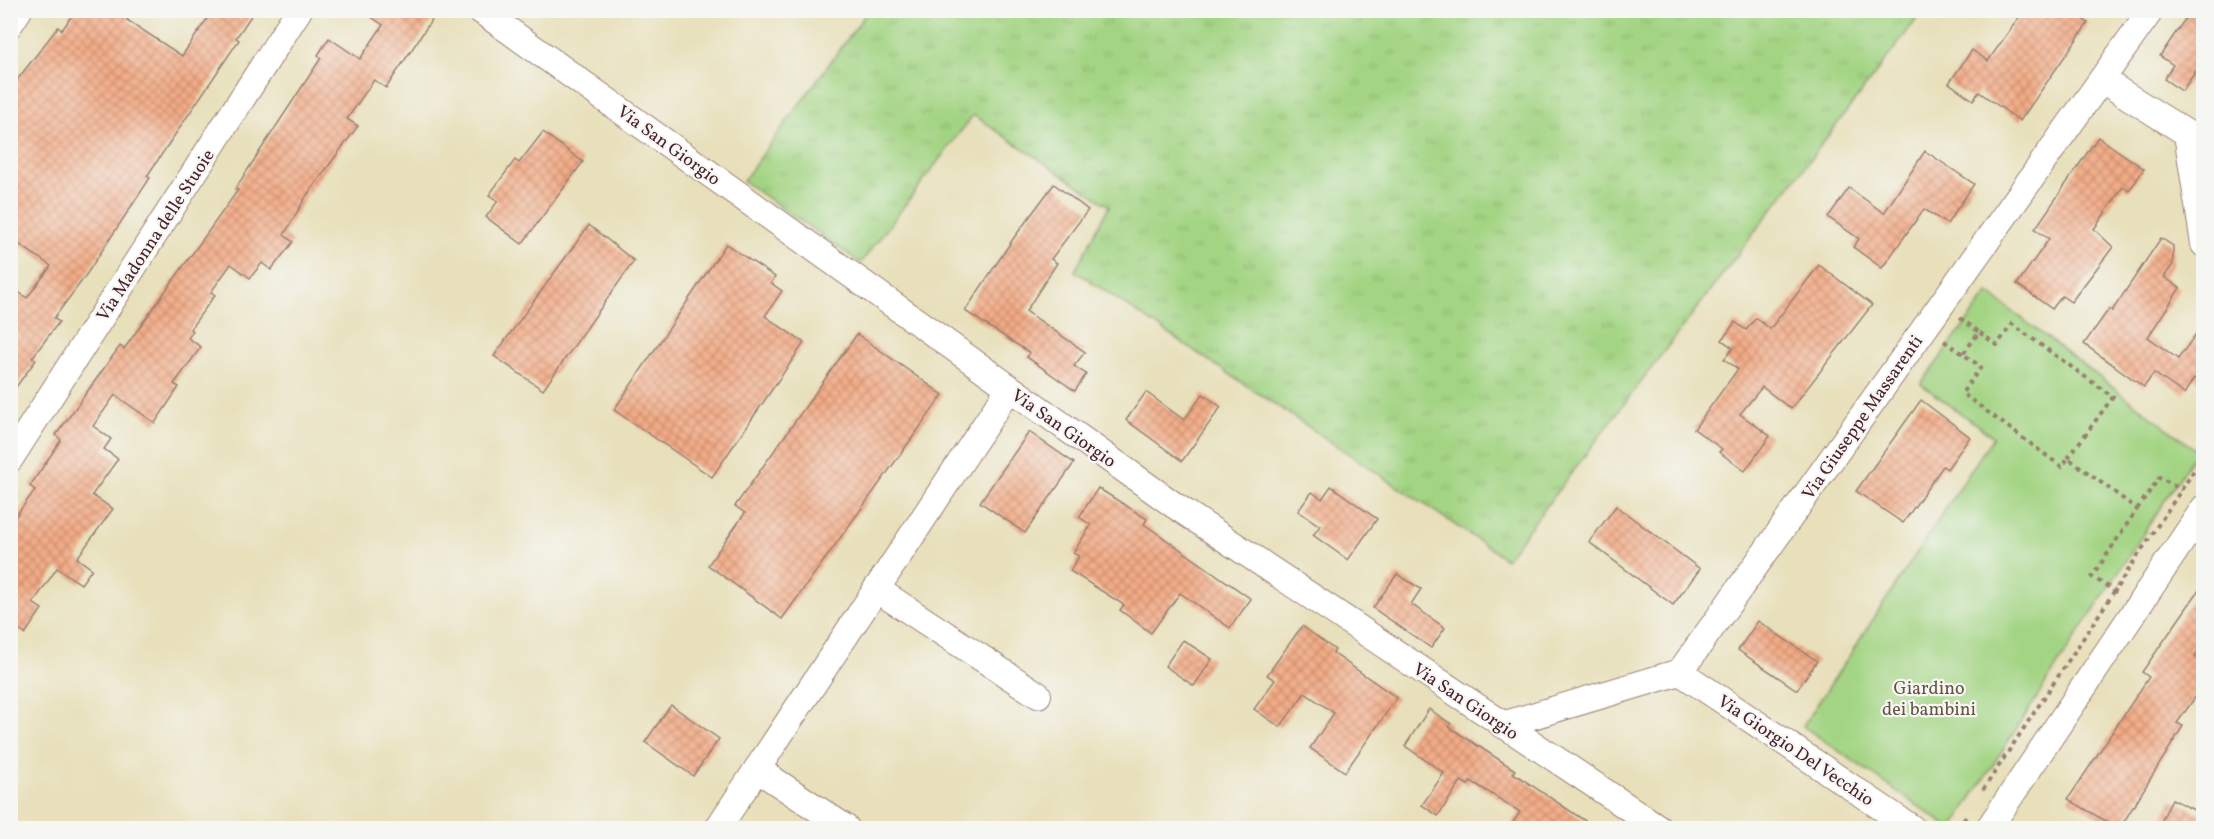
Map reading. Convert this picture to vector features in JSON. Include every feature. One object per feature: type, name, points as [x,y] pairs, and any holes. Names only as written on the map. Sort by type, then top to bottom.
[{"type":"street","points":[[10,24],[19,10]]},
{"type":"street","name":"Via Madonna delle Stuoie","points":[[10,459],[299,10]]},
{"type":"street","name":"Via San Giorgio","points":[[480,10],[1174,505],[1659,828]]},
{"type":"street","name":"Via Giuseppe Massarenti","points":[[1680,672],[2151,10]]},
{"type":"street","points":[[2102,80],[2195,139],[2204,244]]},
{"type":"street","points":[[718,828],[1009,389]]},
{"type":"street","points":[[1989,828],[2204,508]]},
{"type":"street","points":[[876,589],[1038,695]]},
{"type":"street","points":[[1502,725],[1680,672]]},
{"type":"street","name":"Via Giorgio Del Vecchio","points":[[1680,672],[1912,828]]},
{"type":"street","points":[[757,769],[846,828]]},
{"type":"path","points":[[2012,324],[2113,397],[2068,458],[2062,466],[1962,393],[1981,367],[1963,354],[1979,332],[1997,345],[2012,324]]},
{"type":"path","points":[[2068,458],[2137,509]]},
{"type":"path","points":[[1978,799],[2201,460]]},
{"type":"path","points":[[2114,590],[2092,576],[2160,477],[2181,490]]},
{"type":"path","points":[[1958,828],[1971,809]]},
{"type":"green space","points":[[868,11],[1923,11],[1506,559],[1075,271],[1109,206],[973,115],[861,263],[743,181]]},
{"type":"green space","name":"Giardino dei bambini","points":[[1988,293],[2197,451],[1950,828],[1803,726],[1993,437],[1921,384]]},
{"type":"building","points":[[76,10],[134,10],[127,20],[182,56],[213,10],[255,10],[236,38],[239,40],[147,176],[150,178],[84,278],[54,318],[59,322],[32,358],[36,360],[10,395],[10,286],[27,298],[51,266],[10,238],[10,89],[58,27],[62,30]]},
{"type":"building","points":[[361,10],[421,10],[433,18],[386,88],[374,80],[347,119],[358,126],[307,195],[284,235],[293,242],[271,270],[262,263],[250,278],[231,264],[211,292],[215,295],[190,329],[193,331],[188,338],[201,347],[174,384],[179,387],[155,423],[115,395],[93,426],[111,439],[104,449],[118,459],[92,495],[113,509],[77,558],[92,569],[81,584],[57,568],[33,603],[42,609],[25,634],[10,624],[10,524],[35,490],[30,486],[61,440],[56,435],[120,346],[124,349],[238,190],[235,189],[321,58],[318,55],[329,38],[360,59],[383,25]]},
{"type":"building","points":[[2024,10],[2070,10],[2088,23],[2020,121],[1979,92],[1973,100],[1949,83],[1972,50],[1988,61]]},
{"type":"building","points":[[2191,10],[2204,10],[2204,60],[2182,91],[2164,79],[2173,65],[2160,56]]},
{"type":"building","points":[[543,132],[583,162],[522,244],[486,217],[498,201],[489,195],[515,160],[519,163]]},
{"type":"building","points":[[2098,137],[2144,169],[2129,191],[2123,187],[2094,229],[2113,247],[2071,302],[2062,296],[2052,309],[2017,284],[2049,239],[2035,229]]},
{"type":"building","points":[[1925,151],[1974,184],[1947,224],[1924,209],[1882,268],[1853,247],[1859,239],[1828,217],[1849,188],[1884,213]]},
{"type":"building","points":[[1054,184],[1088,210],[1051,259],[1057,263],[1026,311],[1085,352],[1074,366],[1086,374],[1075,391],[1027,357],[1030,353],[965,311],[1013,239]]},
{"type":"building","points":[[589,225],[634,261],[543,390],[494,356]]},
{"type":"building","points":[[2161,238],[2173,246],[2173,264],[2164,277],[2180,288],[2148,337],[2178,359],[2204,323],[2204,385],[2194,378],[2184,394],[2154,373],[2144,387],[2084,344],[2109,309],[2112,311]]},
{"type":"building","points":[[726,244],[775,277],[771,283],[782,291],[765,316],[804,343],[712,477],[614,410]]},
{"type":"building","points":[[1819,265],[1872,305],[1791,409],[1762,387],[1740,414],[1770,436],[1745,471],[1719,452],[1722,449],[1694,429],[1738,369],[1724,359],[1733,348],[1722,340],[1735,322],[1746,330],[1756,318],[1770,329]]},
{"type":"building","points":[[857,334],[943,395],[782,619],[708,565],[745,513],[735,506]]},
{"type":"building","points":[[1146,392],[1184,420],[1203,394],[1221,407],[1182,461],[1126,420]]},
{"type":"building","points":[[1921,400],[1970,437],[1947,469],[1943,466],[1903,523],[1856,491]]},
{"type":"building","points":[[1029,432],[1074,463],[1025,533],[980,502]]},
{"type":"building","points":[[1331,486],[1377,519],[1348,560],[1313,535],[1320,526],[1298,511],[1312,492],[1322,499]]},
{"type":"building","points":[[1098,488],[1147,519],[1144,524],[1251,599],[1230,628],[1180,593],[1151,633],[1120,610],[1124,605],[1070,571],[1079,556],[1073,553],[1091,525],[1079,517]]},
{"type":"building","points":[[1616,506],[1700,569],[1673,605],[1589,542]]},
{"type":"building","points":[[1397,574],[1421,589],[1411,604],[1445,628],[1431,648],[1373,608]]},
{"type":"building","points":[[2204,583],[2204,643],[2195,657],[2204,663],[2204,685],[2177,723],[2183,726],[2120,828],[2117,828],[2068,799],[2149,677],[2142,672]]},
{"type":"building","points":[[1758,621],[1817,661],[1797,690],[1738,650]]},
{"type":"building","points":[[1302,626],[1335,650],[1333,653],[1397,698],[1345,772],[1310,748],[1334,713],[1305,693],[1280,727],[1254,709],[1275,680],[1267,675]]},
{"type":"building","points":[[1183,640],[1212,659],[1194,686],[1165,666]]},
{"type":"building","points":[[671,705],[719,739],[693,776],[645,742]]},
{"type":"building","points":[[1429,709],[1451,724],[1449,727],[1515,770],[1513,773],[1596,828],[1509,828],[1520,812],[1471,781],[1468,785],[1461,781],[1438,816],[1422,805],[1444,773],[1405,746]]},
{"type":"building","points":[[2172,799],[2204,815],[2204,828],[2158,828]]}]
